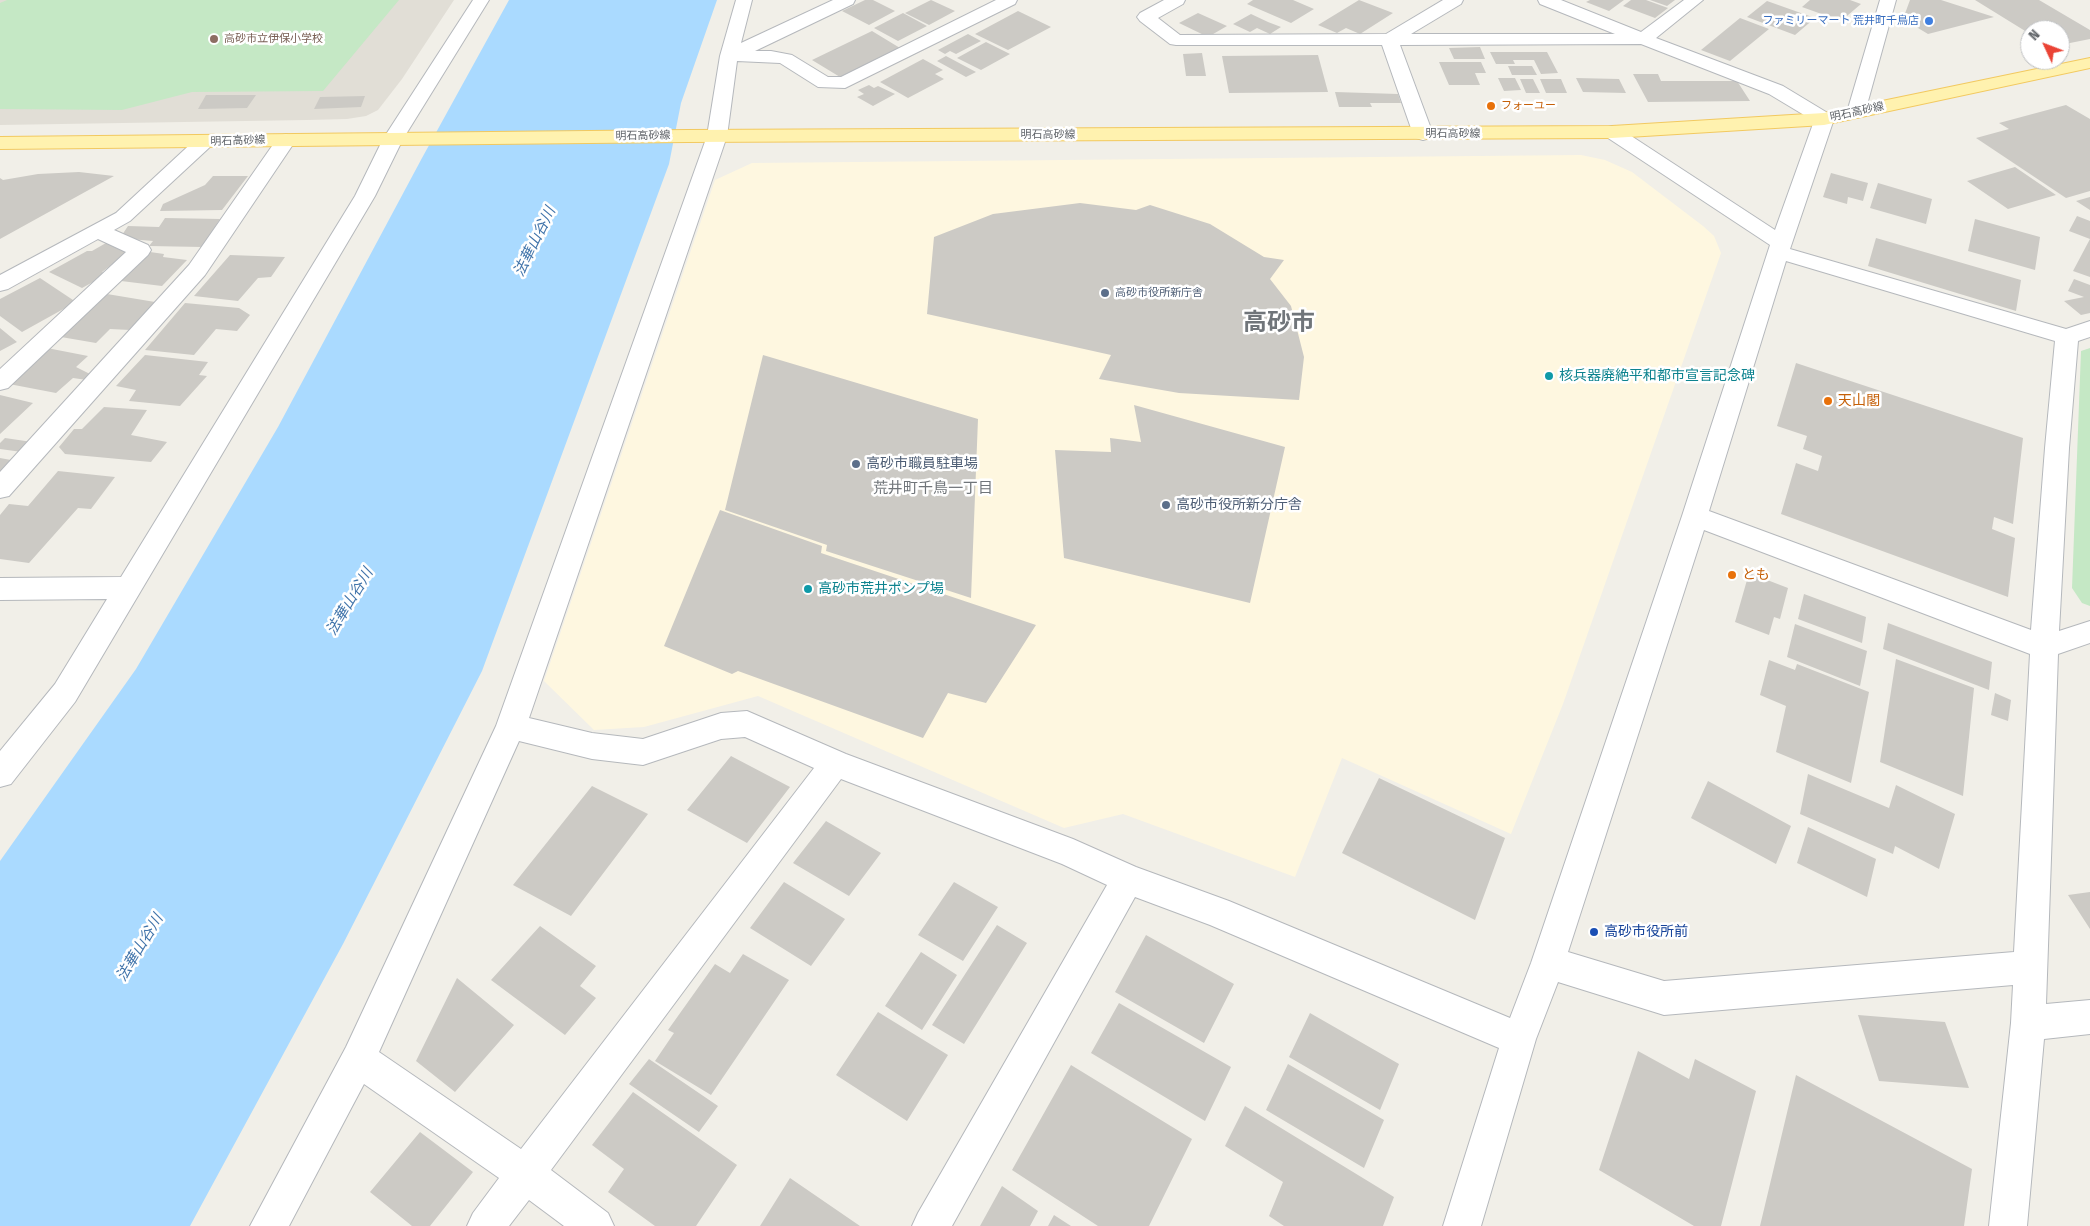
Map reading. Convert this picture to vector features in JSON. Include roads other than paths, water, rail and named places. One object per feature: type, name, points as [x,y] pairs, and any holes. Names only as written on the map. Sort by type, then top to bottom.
[{"type":"main road","name":"明石高砂線","points":[[0,143],[687,136],[1612,132],[1824,119],[2090,63]]},
{"type":"street","points":[[0,774],[65,693],[366,196],[393,139],[481,0]]},
{"type":"street","points":[[269,1226],[358,1059],[512,726],[717,136],[729,56],[744,0]]},
{"type":"street","points":[[729,56],[848,0]]},
{"type":"street","points":[[729,56],[771,56],[786,59],[824,83],[845,82],[1009,0]]},
{"type":"street","points":[[1177,0],[1146,17],[1176,40],[1643,39],[1695,0]]},
{"type":"street","points":[[1389,40],[1455,0]]},
{"type":"street","points":[[1462,1226],[1519,1039],[1548,963],[1695,516],[1780,248],[1824,119],[1776,90],[1546,0]]},
{"type":"street","points":[[1856,112],[1888,0]]},
{"type":"street","points":[[1389,40],[1423,134]]},
{"type":"street","points":[[1612,132],[1780,248],[2079,333],[2057,448],[2044,647],[2028,1023],[2008,1226]]},
{"type":"street","points":[[0,489],[197,270],[286,140]]},
{"type":"street","points":[[0,284],[123,217],[204,142]]},
{"type":"street","points":[[0,382],[140,250],[98,231]]},
{"type":"street","points":[[1695,516],[2044,647],[2090,632]]},
{"type":"street","points":[[0,589],[128,588]]},
{"type":"street","points":[[512,726],[592,746],[643,752],[721,726],[747,724],[835,763],[1073,854],[1128,879],[1217,912],[1519,1039]]},
{"type":"street","points":[[486,1226],[835,763]]},
{"type":"street","points":[[932,1226],[1128,879]]},
{"type":"street","points":[[1548,963],[1664,998],[2031,967]]},
{"type":"street","points":[[2028,1023],[2090,1017]]},
{"type":"street","points":[[358,1059],[526,1174],[595,1226]]},
{"type":"water","name":"法華山谷川","points":[[509,0],[717,0],[681,103],[669,164],[482,671],[343,944],[190,1226],[0,1226],[0,861],[136,669],[278,427]]},
{"type":"place","name":"ファミリーマート 荒井町千鳥店","points":[[1929,21]]},
{"type":"place","name":"高砂市立伊保小学校","points":[[214,39]]},
{"type":"place","name":"フォーユー","points":[[1491,106]]},
{"type":"place","name":"高砂市役所新庁舎","points":[[1105,293]]},
{"type":"place","name":"核兵器廃絶平和都市宣言記念碑","points":[[1549,376]]},
{"type":"place","name":"天山閣","points":[[1828,401]]},
{"type":"place","name":"高砂市職員駐車場","points":[[856,464]]},
{"type":"place","name":"高砂市役所新分庁舎","points":[[1166,505]]},
{"type":"place","name":"とも","points":[[1732,575]]},
{"type":"place","name":"高砂市荒井ポンプ場","points":[[808,589]]},
{"type":"place","name":"高砂市役所前","points":[[1594,932]]},
{"type":"district","name":"高砂市","points":[[1279,323]]},
{"type":"district","name":"荒井町千鳥一丁目","points":[[933,489]]}]
